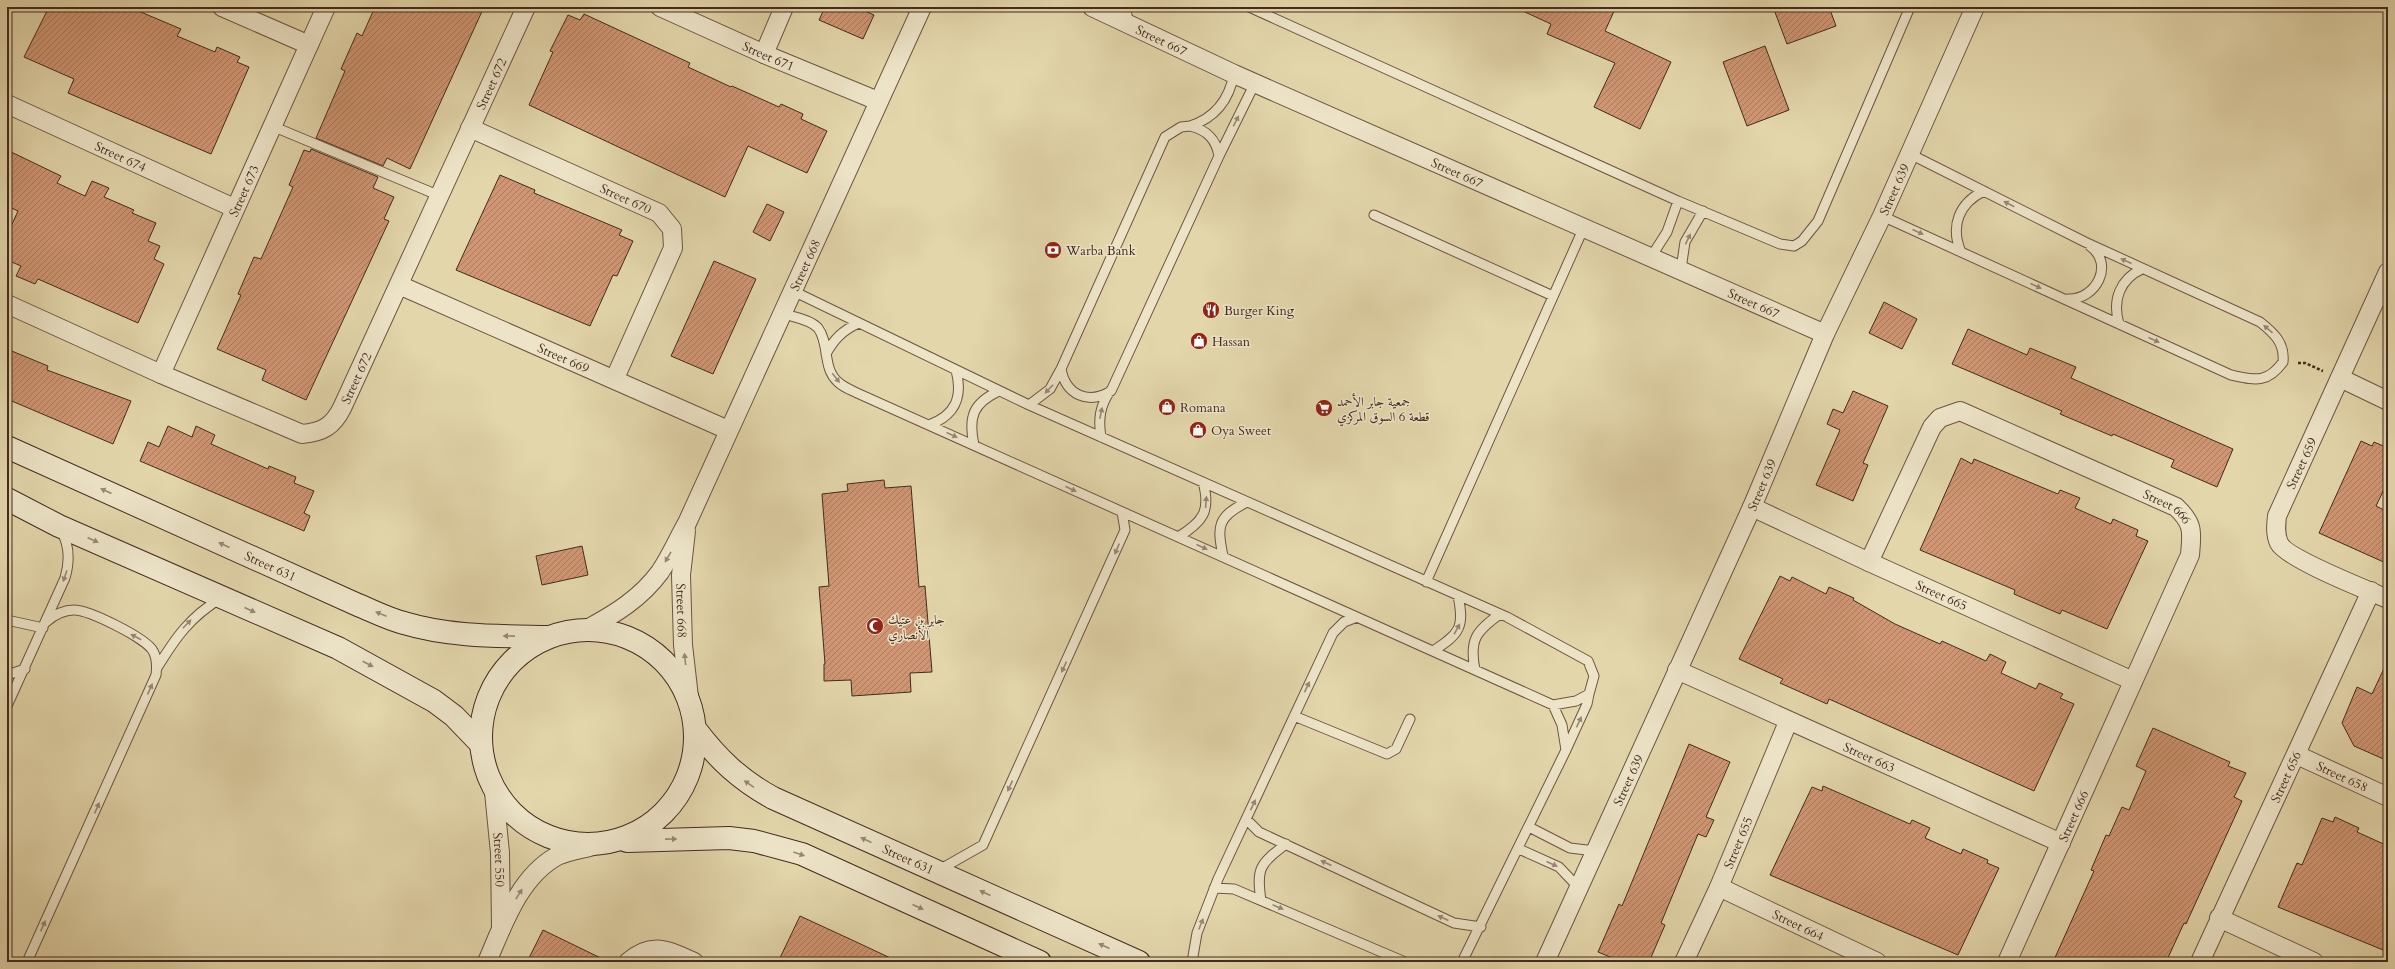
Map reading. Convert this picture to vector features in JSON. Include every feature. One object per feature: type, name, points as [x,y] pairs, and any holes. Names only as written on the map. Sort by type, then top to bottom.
[{"type":"main road","name":"Street 631","points":[[7,446],[358,605],[404,623],[441,632],[480,636],[548,637]]},
{"type":"main road","points":[[7,499],[59,526],[338,648],[405,683],[454,716],[480,743]]},
{"type":"main road","points":[[618,841],[651,826],[677,799],[692,766],[696,730],[689,697],[666,661],[630,637],[587,629],[567,631],[548,637],[519,654],[497,679],[483,710],[480,743],[484,769],[494,792],[521,822],[554,840],[593,846],[618,841],[729,838],[754,841],[802,854],[1040,962]]},
{"type":"main road","name":"Street 631","points":[[696,730],[715,755],[748,785],[773,798],[1139,962]]},
{"type":"street","points":[[222,7],[309,45]]},
{"type":"street","name":"Street 673","points":[[161,374],[234,208],[326,7]]},
{"type":"street","name":"Street 672","points":[[7,304],[161,374],[302,434],[316,433],[327,428],[336,420],[526,7]]},
{"type":"street","name":"Street 671","points":[[660,7],[764,54],[878,101]]},
{"type":"street","points":[[764,54],[784,7]]},
{"type":"street","name":"Street 668","points":[[587,629],[614,614],[635,598],[659,572],[687,523],[791,290],[922,7]]},
{"type":"street","name":"Street 667","points":[[1094,7],[1127,16],[1234,74],[1584,228],[1682,269],[1825,334]]},
{"type":"street","name":"Street 639","points":[[1545,962],[1752,506],[1825,334],[1882,216],[1975,7]]},
{"type":"street","name":"Street 674","points":[[7,104],[234,208]]},
{"type":"street","name":"Street 670","points":[[470,128],[659,213],[672,229],[673,248],[615,378]]},
{"type":"street","name":"Street 659","points":[[2388,272],[2277,516],[2276,530],[2279,544],[2301,560],[2388,599]]},
{"type":"street","name":"Street 669","points":[[399,285],[615,378],[728,430]]},
{"type":"street","points":[[2340,378],[2388,401]]},
{"type":"street","name":"Street 666","points":[[1869,562],[1932,427],[1940,418],[1960,411],[2176,507],[2186,516],[2192,528],[2190,555],[2007,962]]},
{"type":"street","name":"Street 665","points":[[1752,506],[1869,562],[2133,681]]},
{"type":"street","name":"Street 668","points":[[687,523],[681,575],[683,645],[689,697]]},
{"type":"street","name":"Street 656","points":[[2200,962],[2219,918],[2297,755],[2371,591]]},
{"type":"street","name":"Street 663","points":[[1677,670],[1788,722],[2061,843]]},
{"type":"street","name":"Street 655","points":[[1684,962],[1719,887],[1788,722]]},
{"type":"street","name":"Street 658","points":[[2297,755],[2388,797]]},
{"type":"street","name":"Street 550","points":[[494,792],[500,853],[501,928]]},
{"type":"street","name":"Street 550","points":[[486,962],[519,892],[539,870],[558,856],[593,846]]},
{"type":"street","name":"Street 664","points":[[1719,887],[1877,962]]},
{"type":"street","points":[[2219,918],[2314,962]]},
{"type":"street","points":[[628,962],[640,952],[656,950],[672,952],[694,962]]},
{"type":"lane","points":[[1249,7],[1703,211],[1780,244],[1794,246],[1802,241],[1818,221],[1910,7]]},
{"type":"lane","points":[[1029,405],[1050,389],[1061,369],[1165,137],[1181,127],[1203,122],[1218,109],[1229,92],[1234,74]]},
{"type":"lane","points":[[1101,437],[1099,417],[1103,403],[1111,391],[1219,156],[1255,83]]},
{"type":"lane","points":[[272,126],[440,196]]},
{"type":"lane","points":[[1190,126],[1199,128],[1213,139],[1219,156]]},
{"type":"lane","points":[[1882,216],[2231,375],[2251,379],[2264,379],[2274,374],[2283,362],[2282,347],[2277,336],[2260,322],[2085,242],[1910,154]]},
{"type":"lane","points":[[1961,252],[1956,232],[1960,213],[1969,200],[1984,191]]},
{"type":"lane","points":[[1651,257],[1667,232],[1678,200]]},
{"type":"lane","points":[[1682,269],[1685,242],[1703,211]]},
{"type":"lane","points":[[1374,215],[1553,296]]},
{"type":"lane","points":[[1426,582],[1584,228]]},
{"type":"lane","points":[[2065,299],[2076,299],[2086,296],[2095,289],[2100,279],[2102,269],[2100,258],[2094,249],[2085,242]]},
{"type":"lane","points":[[2119,324],[2116,307],[2119,290],[2128,277],[2142,268]]},
{"type":"lane","points":[[791,290],[1029,405],[1500,614],[1572,650],[1588,661],[1594,676],[1587,704],[1519,849],[1481,927],[1462,962]]},
{"type":"lane","points":[[781,313],[805,320],[817,328],[824,340],[829,368],[838,382],[929,425],[1553,705],[1576,701],[1589,694]]},
{"type":"lane","points":[[826,354],[833,340],[846,329],[859,323]]},
{"type":"lane","points":[[1061,369],[1066,384],[1079,395],[1096,398],[1111,391]]},
{"type":"lane","points":[[929,425],[943,420],[959,396],[960,385],[956,370]]},
{"type":"lane","points":[[974,445],[970,429],[974,411],[984,398],[999,391]]},
{"type":"lane","points":[[1178,537],[1192,528],[1202,517],[1207,497],[1203,482]]},
{"type":"lane","points":[[1223,556],[1218,534],[1221,524],[1231,510],[1247,502]]},
{"type":"lane","points":[[937,871],[983,846],[1125,530],[1122,512]]},
{"type":"lane","points":[[7,706],[65,578],[68,564],[68,548],[59,526]]},
{"type":"lane","points":[[1432,651],[1450,640],[1460,627],[1462,614],[1458,596]]},
{"type":"lane","points":[[157,668],[177,635],[187,624],[223,597]]},
{"type":"lane","points":[[7,620],[44,625],[63,611],[73,610],[91,614],[147,643],[154,654],[157,668],[156,675],[27,962]]},
{"type":"lane","points":[[1475,670],[1473,642],[1482,627],[1500,614]]},
{"type":"lane","points":[[1192,962],[1197,933],[1214,888],[1333,633],[1344,622],[1357,617]]},
{"type":"lane","points":[[7,675],[24,668]]},
{"type":"lane","points":[[1553,705],[1562,726],[1566,750]]},
{"type":"lane","points":[[1294,716],[1387,754],[1396,749],[1410,719]]},
{"type":"lane","points":[[1246,819],[1259,832],[1454,923],[1481,927]]},
{"type":"lane","points":[[1529,828],[1570,848],[1595,851]]},
{"type":"lane","points":[[1261,900],[1258,878],[1266,859],[1286,844]]},
{"type":"lane","points":[[1519,849],[1559,867],[1579,888]]},
{"type":"lane","points":[[1214,888],[1234,889],[1405,962]]},
{"type":"path","points":[[2283,362],[2305,364],[2340,378]]},
{"type":"building","points":[[49,7],[129,7],[181,29],[177,36],[215,52],[217,47],[240,57],[237,62],[249,67],[211,154],[68,93],[74,79],[24,57]]},
{"type":"building","points":[[375,7],[484,7],[410,169],[387,158],[383,166],[316,138],[345,71],[341,69],[357,33],[362,36]]},
{"type":"building","points":[[825,7],[856,7],[874,15],[863,39],[819,20]]},
{"type":"building","points":[[1514,7],[1616,7],[1605,31],[1671,62],[1640,129],[1594,107],[1615,63],[1547,34],[1551,24]]},
{"type":"building","points":[[1773,7],[1829,7],[1836,26],[1787,44]]},
{"type":"building","points":[[584,14],[690,63],[688,67],[731,87],[732,86],[779,107],[781,104],[803,114],[801,119],[827,131],[807,173],[748,146],[725,197],[529,105],[553,52],[550,51],[568,15],[580,20]]},
{"type":"building","points":[[1765,46],[1789,110],[1747,126],[1723,62]]},
{"type":"building","points":[[311,149],[378,177],[373,188],[394,197],[384,219],[389,221],[306,400],[262,380],[266,370],[217,349],[241,295],[238,294],[254,257],[261,259],[293,187],[289,185],[304,150],[310,152]]},
{"type":"building","points":[[7,150],[61,176],[57,183],[85,196],[92,181],[109,188],[104,197],[134,210],[132,213],[156,223],[148,241],[160,246],[154,259],[164,264],[138,323],[38,279],[35,284],[16,276],[21,266],[7,260],[7,235],[18,211],[7,206]]},
{"type":"building","points":[[500,175],[535,190],[534,193],[622,230],[619,235],[633,241],[617,276],[613,275],[590,326],[456,270]]},
{"type":"building","points":[[767,204],[784,212],[770,241],[753,232]]},
{"type":"building","points":[[714,261],[756,279],[713,374],[671,356]]},
{"type":"building","points":[[1884,302],[1917,319],[1902,349],[1869,333]]},
{"type":"building","points":[[1968,329],[2027,355],[2030,348],[2076,367],[2071,378],[2233,449],[2217,487],[2171,467],[2174,460],[2113,434],[2112,436],[2060,414],[2062,411],[1952,364]]},
{"type":"building","points":[[7,349],[48,366],[47,370],[131,401],[113,444],[7,399]]},
{"type":"building","points":[[1853,391],[1888,406],[1863,463],[1868,465],[1853,501],[1816,485],[1840,430],[1827,424],[1833,409],[1843,413]]},
{"type":"building","points":[[168,426],[192,437],[196,426],[215,435],[211,444],[268,469],[269,466],[296,477],[294,483],[314,491],[304,513],[310,516],[304,531],[140,461],[148,442],[159,447]]},
{"type":"building","points":[[2361,441],[2372,446],[2374,442],[2388,448],[2388,481],[2376,506],[2388,512],[2388,564],[2319,533]]},
{"type":"building","points":[[1961,458],[1972,464],[1974,459],[2058,494],[2060,490],[2080,498],[2075,508],[2111,524],[2113,519],[2138,530],[2136,536],[2148,541],[2107,629],[2062,610],[2060,614],[2014,594],[2015,590],[1920,550]]},
{"type":"building","name":"جابر بن عتيك الأنصاري","points":[[884,480],[885,488],[911,486],[919,587],[925,586],[932,672],[910,673],[911,692],[852,696],[851,680],[824,681],[825,664],[819,587],[829,586],[822,494],[848,491],[847,484]]},
{"type":"building","points":[[582,546],[588,575],[542,585],[536,556]]},
{"type":"building","points":[[1780,576],[1790,581],[1792,577],[1826,594],[1829,587],[1854,598],[1853,600],[1895,624],[1940,644],[1942,641],[1986,661],[1990,654],[2006,662],[2001,673],[2036,689],[2039,683],[2063,694],[2060,698],[2074,704],[2034,791],[1829,699],[1827,704],[1780,683],[1783,679],[1739,659]]},
{"type":"building","points":[[2388,660],[2388,761],[2354,746],[2342,723],[2357,687],[2372,694]]},
{"type":"building","points":[[2153,728],[2230,762],[2228,766],[2246,773],[2234,797],[2242,801],[2186,924],[2184,923],[2166,962],[2053,962],[2094,871],[2091,870],[2106,835],[2109,836],[2122,807],[2129,810],[2146,771],[2136,766]]},
{"type":"building","points":[[1689,744],[1730,762],[1706,817],[1714,820],[1706,837],[1698,834],[1661,923],[1665,925],[1649,962],[1622,962],[1598,952],[1619,904],[1622,906]]},
{"type":"building","points":[[1823,786],[1910,824],[1912,820],[1930,828],[1925,838],[1961,854],[1963,849],[1988,860],[1987,863],[1999,868],[1958,955],[1770,875],[1812,787],[1822,791]]},
{"type":"building","points":[[2335,817],[2359,828],[2357,832],[2388,846],[2388,952],[2278,907],[2297,863],[2302,865],[2322,818],[2333,822]]},
{"type":"building","points":[[800,916],[852,940],[899,962],[778,962]]},
{"type":"building","points":[[543,930],[609,962],[527,962]]},
{"type":"place","name":"Warba Bank","points":[[1053,250]]},
{"type":"place","name":"Burger King","points":[[1211,310]]},
{"type":"place","name":"Hassan","points":[[1199,341]]},
{"type":"place","name":"Romana","points":[[1167,407]]},
{"type":"place","name":"جمعية جابر الأحمد قطعة 6 السوق المركزي","points":[[1324,408]]},
{"type":"place","name":"Oya Sweet","points":[[1198,430]]},
{"type":"place","name":"جابر بن عتيك الأنصاري","points":[[875,626]]}]
